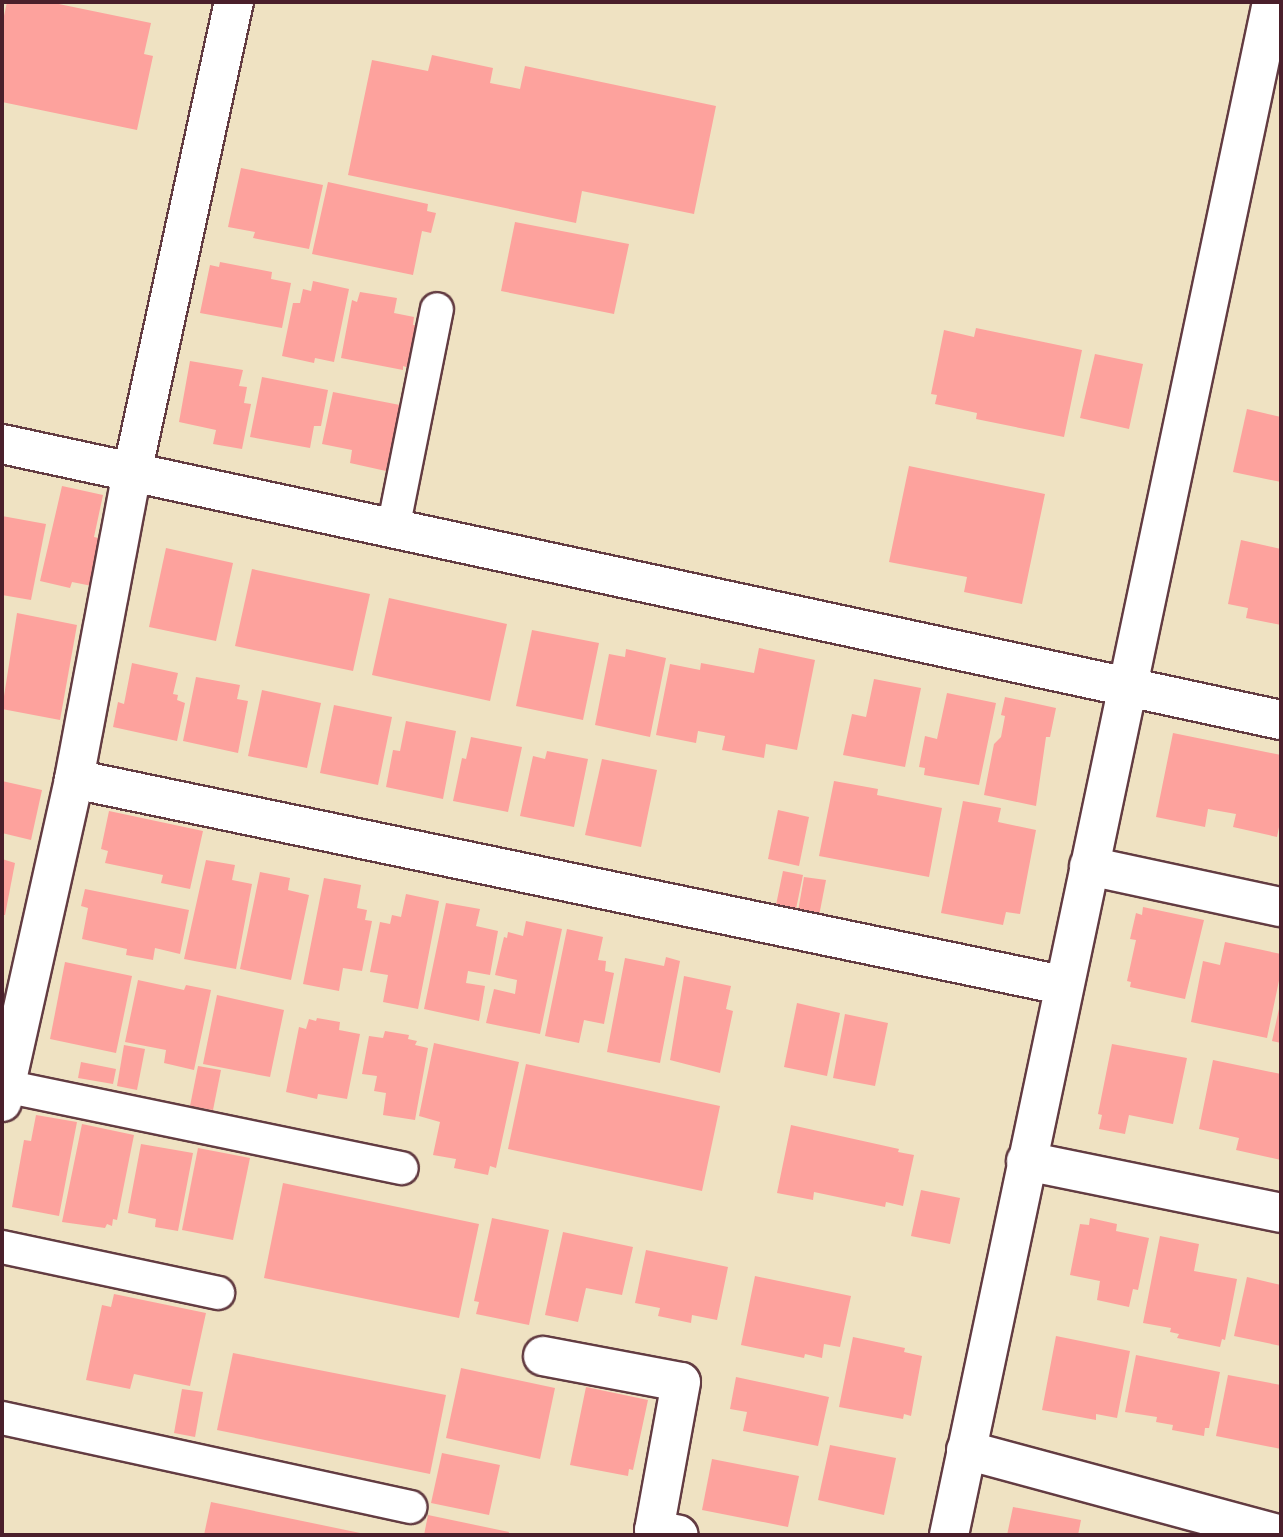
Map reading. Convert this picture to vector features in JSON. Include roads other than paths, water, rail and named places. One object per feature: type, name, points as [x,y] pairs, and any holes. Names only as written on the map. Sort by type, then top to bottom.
[{"type":"street","points":[[3,1091],[74,779],[132,472],[234,2]]},
{"type":"street","points":[[948,1535],[1062,985],[1272,2]]},
{"type":"street","points":[[2,444],[1127,689],[1281,720]]},
{"type":"street","points":[[74,779],[1062,985]]},
{"type":"street","points":[[1089,866],[1281,907]]},
{"type":"street","points":[[1026,1161],[1281,1213]]},
{"type":"street","points":[[543,1356],[681,1382],[662,1534]]},
{"type":"street","points":[[967,1450],[1281,1535]]},
{"type":"lane","points":[[393,529],[437,309]]},
{"type":"lane","points":[[3,1091],[402,1168]]},
{"type":"lane","points":[[2,1247],[218,1293]]},
{"type":"lane","points":[[2,1418],[410,1507]]}]
